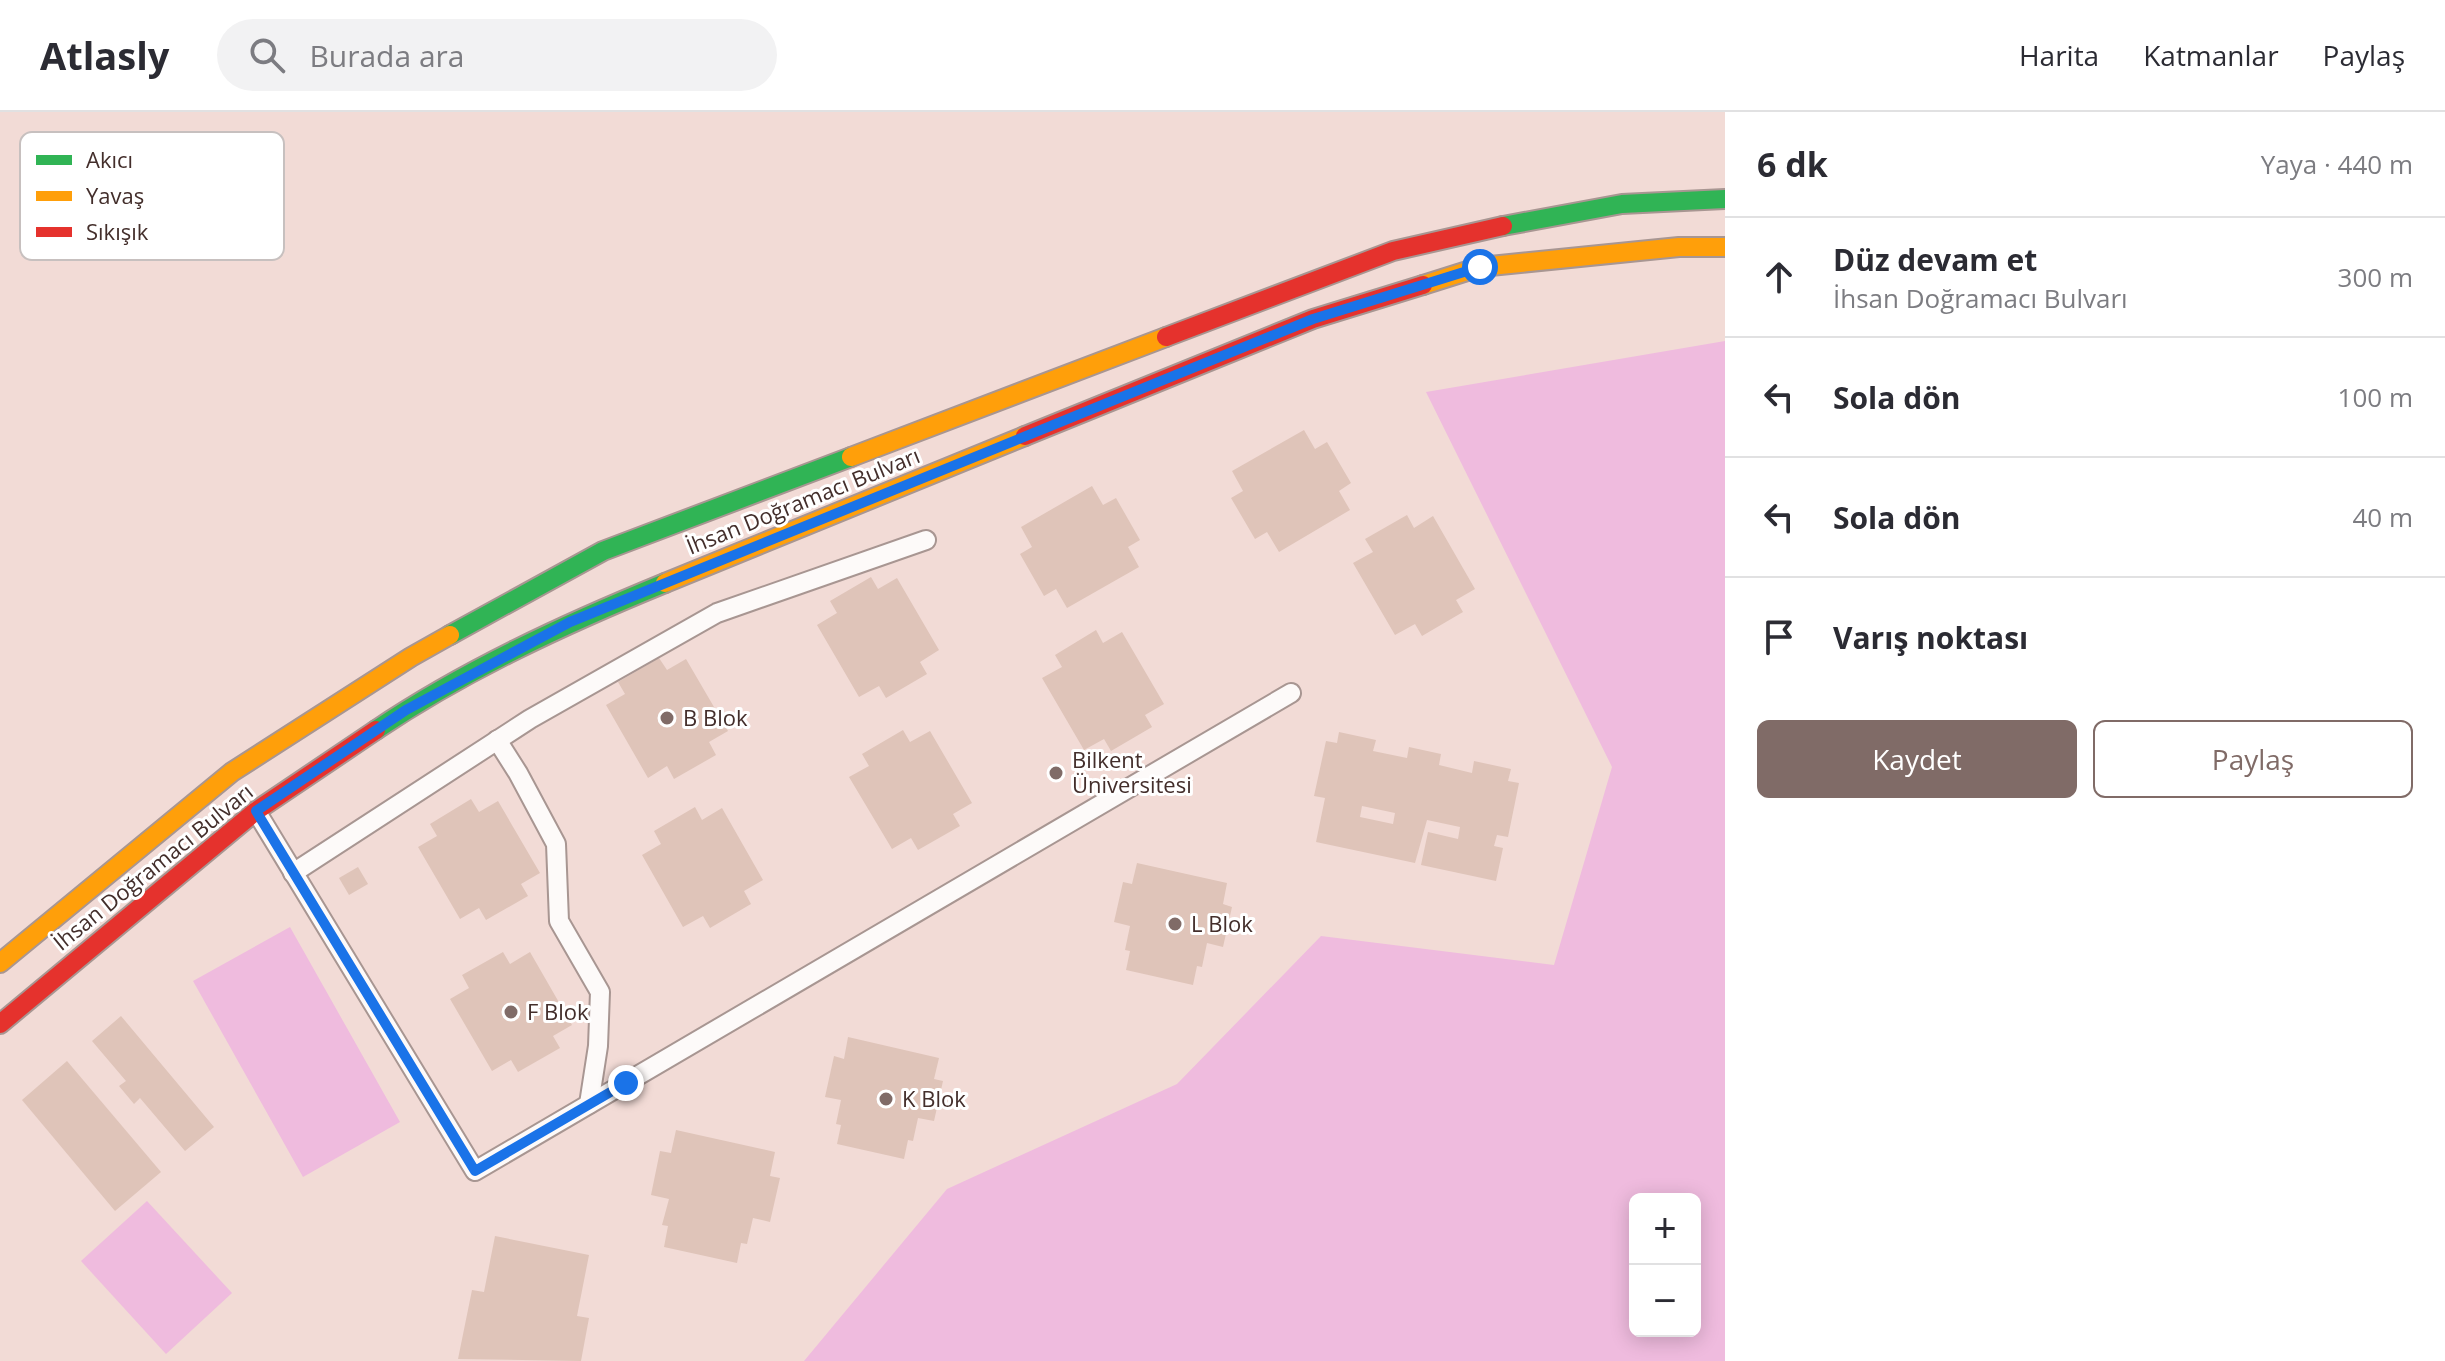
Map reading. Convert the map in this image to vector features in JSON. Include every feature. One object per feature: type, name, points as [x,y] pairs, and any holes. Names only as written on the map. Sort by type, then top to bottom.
[{"type":"main road","name":"İhsan Doğramacı Bulvarı","points":[[0,963],[232,772],[411,657],[603,551],[1393,251],[1510,224],[1622,204],[1725,199]]},
{"type":"main road","name":"İhsan Doğramacı Bulvarı","points":[[0,1024],[256,811],[406,710],[570,622],[1313,319],[1480,267],[1679,247],[1725,247]]},
{"type":"lane","points":[[293,873],[530,719],[717,613],[926,540]]},
{"type":"lane","points":[[256,811],[475,1171],[1291,693]]},
{"type":"lane","points":[[497,740],[556,844],[559,921],[600,992],[598,1046],[589,1104]]},
{"type":"shaded area","points":[[1725,341],[1725,1361],[804,1361],[947,1189],[1177,1084],[1321,936],[1554,965],[1612,767],[1426,392]]},
{"type":"shaded area","points":[[290,927],[400,1122],[303,1177],[193,981]]},
{"type":"shaded area","points":[[147,1201],[232,1293],[166,1354],[81,1261]]},
{"type":"building","points":[[1304,430],[1315,449],[1327,442],[1351,483],[1339,491],[1350,510],[1279,552],[1267,532],[1255,539],[1231,498],[1243,491],[1232,471]]},
{"type":"building","points":[[1092,486],[1103,505],[1116,498],[1140,540],[1128,547],[1139,567],[1067,608],[1056,589],[1044,596],[1020,554],[1032,547],[1021,527]]},
{"type":"building","points":[[1407,515],[1414,528],[1433,516],[1475,589],[1456,600],[1463,612],[1422,636],[1415,624],[1395,635],[1353,563],[1373,552],[1365,539]]},
{"type":"building","points":[[871,577],[878,589],[897,578],[939,650],[920,662],[927,674],[886,698],[879,686],[859,697],[817,625],[837,613],[830,601]]},
{"type":"building","points":[[1096,630],[1103,643],[1122,632],[1164,704],[1145,715],[1152,727],[1111,751],[1104,739],[1084,750],[1042,678],[1062,667],[1055,655]]},
{"type":"building","name":"B Blok","points":[[659,658],[667,670],[686,659],[728,731],[709,742],[716,755],[674,779],[667,766],[648,778],[606,705],[625,694],[618,682]]},
{"type":"building","points":[[903,730],[910,742],[930,731],[972,803],[953,814],[960,826],[918,850],[911,838],[892,849],[849,777],[869,766],[862,754]]},
{"type":"building","points":[[1339,732],[1376,740],[1373,751],[1407,758],[1409,747],[1441,754],[1439,765],[1472,773],[1474,761],[1511,769],[1508,781],[1519,783],[1508,837],[1497,835],[1494,846],[1503,848],[1496,881],[1421,865],[1428,832],[1458,839],[1460,827],[1427,820],[1415,863],[1316,842],[1325,798],[1314,796],[1326,741],[1337,743]],"holes":[[[1362,806],[1395,813],[1393,824],[1360,817]]]},
{"type":"building","points":[[471,799],[479,812],[498,801],[540,873],[521,884],[528,896],[486,920],[479,908],[460,919],[418,847],[437,836],[430,824]]},
{"type":"building","points":[[695,807],[702,820],[722,808],[763,880],[744,891],[751,904],[710,928],[703,916],[683,927],[642,855],[661,844],[654,831]]},
{"type":"building","name":"L Blok","points":[[1137,863],[1227,883],[1223,904],[1232,907],[1223,947],[1207,943],[1202,967],[1197,966],[1193,985],[1126,970],[1130,951],[1125,950],[1130,926],[1114,922],[1123,882],[1132,884]]},
{"type":"building","points":[[358,867],[368,884],[349,895],[339,878]]},
{"type":"building","name":"F Blok","points":[[503,952],[510,964],[530,952],[572,1025],[553,1036],[560,1048],[518,1072],[511,1060],[492,1071],[450,999],[469,988],[462,975]]},
{"type":"building","points":[[121,1016],[214,1127],[185,1151],[140,1098],[134,1104],[119,1086],[126,1081],[92,1041]]},
{"type":"building","name":"K Blok","points":[[848,1037],[939,1058],[934,1079],[943,1081],[934,1121],[918,1118],[913,1141],[908,1140],[904,1159],[837,1144],[841,1125],[836,1124],[841,1100],[825,1097],[834,1056],[844,1059]]},
{"type":"building","points":[[67,1061],[161,1172],[115,1211],[22,1100]]},
{"type":"building","points":[[676,1130],[775,1152],[770,1176],[780,1178],[770,1222],[753,1218],[747,1244],[741,1243],[737,1263],[664,1247],[668,1226],[662,1225],[669,1199],[651,1195],[660,1151],[671,1153]]},
{"type":"building","points":[[495,1236],[589,1255],[577,1316],[589,1318],[581,1361],[458,1359],[472,1290],[484,1292]]},
{"type":"traffic: fast","points":[[1503,226],[1622,204],[1725,199]]},
{"type":"traffic: fast","points":[[450,635],[603,551],[851,457]]},
{"type":"traffic: fast","points":[[376,730],[445,687],[516,649],[665,583]]},
{"type":"traffic: slow","points":[[1423,285],[1480,267],[1679,247],[1725,247]]},
{"type":"traffic: slow","points":[[851,457],[1166,337]]},
{"type":"traffic: slow","points":[[665,583],[1025,436]]},
{"type":"traffic: slow","points":[[0,963],[232,772],[450,635]]},
{"type":"traffic: jam","points":[[1166,337],[1393,251],[1503,226]]},
{"type":"traffic: jam","points":[[1025,436],[1313,319],[1423,285]]},
{"type":"traffic: jam","points":[[0,1024],[256,811],[376,730]]},
{"type":"place","name":"B Blok","points":[[667,718]]},
{"type":"place","name":"Bilkent Üniversitesi","points":[[1056,773]]},
{"type":"place","name":"L Blok","points":[[1175,924]]},
{"type":"place","name":"F Blok","points":[[511,1012]]},
{"type":"place","name":"K Blok","points":[[886,1099]]},
{"type":"route","points":[[626,1083],[475,1171],[256,811],[406,710],[570,622],[1313,319],[1480,267]]}]
